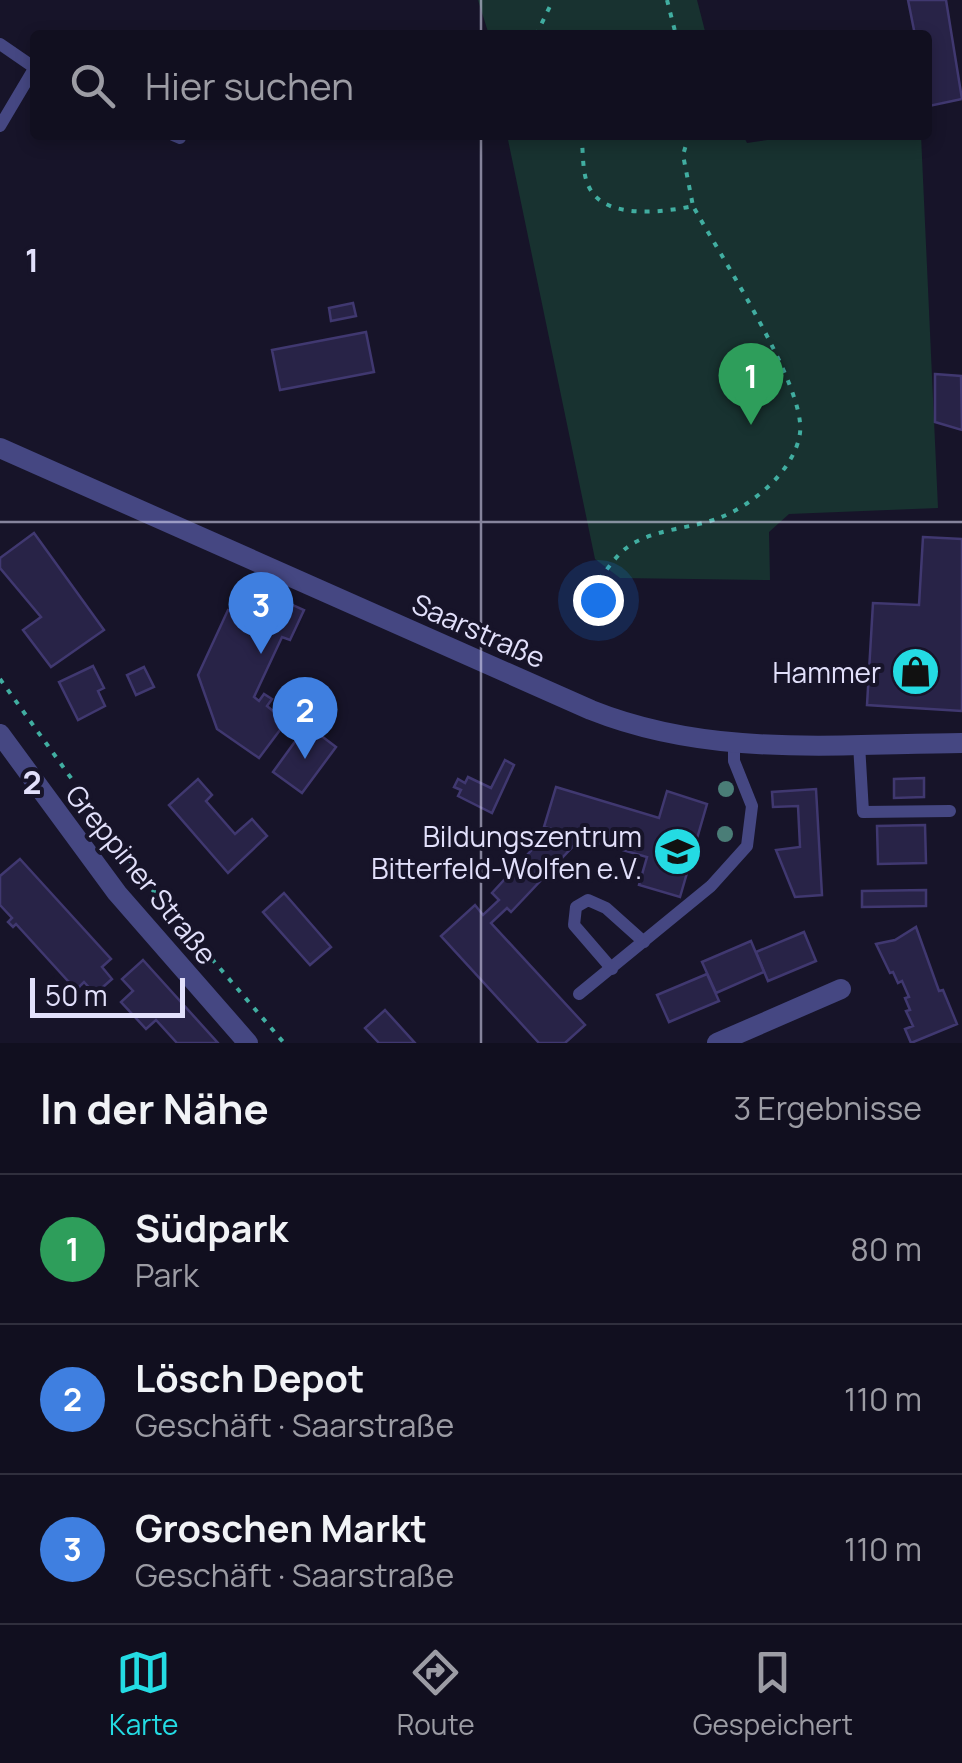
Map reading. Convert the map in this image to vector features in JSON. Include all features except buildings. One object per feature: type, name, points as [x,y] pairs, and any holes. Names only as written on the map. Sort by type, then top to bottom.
[{"type":"street","name":"Saarstraße","points":[[0,448],[591,710],[662,734],[734,745],[962,743]]},
{"type":"street","name":"Greppiner Straße","points":[[0,734],[117,894],[248,1043]]},
{"type":"street","points":[[717,1043],[841,989]]},
{"type":"lane","points":[[0,44],[30,64]]},
{"type":"lane","points":[[0,126],[30,74]]},
{"type":"lane","points":[[859,744],[863,812],[950,811]]},
{"type":"lane","points":[[579,994],[711,886],[746,846],[752,806],[734,761],[734,745]]},
{"type":"lane","points":[[612,969],[574,925],[576,907],[588,900],[606,908],[644,942]]},
{"type":"path","points":[[538,30],[553,0]]},
{"type":"path","points":[[666,0],[675,30]]},
{"type":"path","points":[[582,140],[590,191],[602,201],[628,210],[669,211],[693,206]]},
{"type":"path","points":[[591,590],[634,544],[722,517],[744,504],[792,460],[800,430],[796,402],[774,352],[693,206],[684,155],[688,140]]},
{"type":"path","points":[[0,679],[145,881],[284,1043]]},
{"type":"green space","points":[[478,0],[697,0],[705,30],[487,30]]},
{"type":"green space","points":[[508,140],[747,143],[921,140],[938,508],[789,514],[769,532],[770,580],[620,578],[595,559]]},
{"type":"place","name":"Südpark","points":[[751,425]]},
{"type":"place","name":"Groschen Markt","points":[[261,654]]},
{"type":"place","name":"Hammer","points":[[916,672]]},
{"type":"place","name":"Lösch Depot","points":[[305,759]]},
{"type":"place","name":"Bildungszentrum Bitterfeld-Wolfen e.V.","points":[[677,852]]}]
